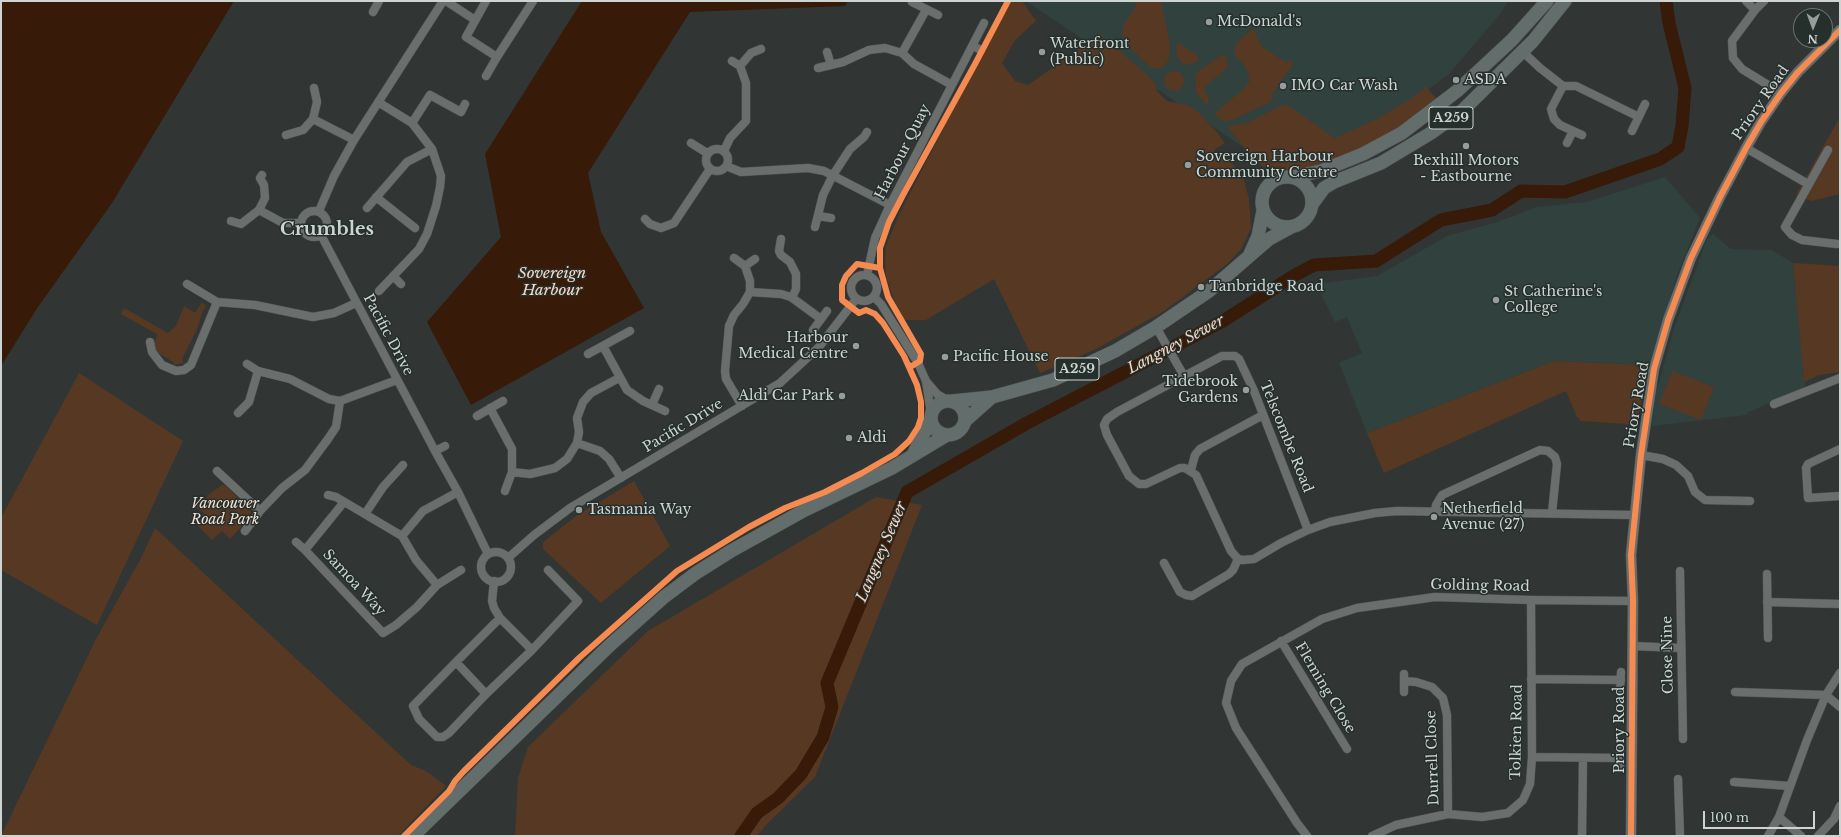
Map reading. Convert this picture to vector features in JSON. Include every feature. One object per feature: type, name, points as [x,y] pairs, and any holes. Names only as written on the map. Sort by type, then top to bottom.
[{"type":"main road","name":"A259","points":[[1293,177],[1321,171],[1363,154],[1402,133],[1457,91],[1512,40],[1546,1]]},
{"type":"main road","name":"A259","points":[[1313,203],[1324,188],[1334,182],[1381,163],[1431,133],[1463,110],[1523,52],[1548,24],[1565,1]]},
{"type":"main road","points":[[1293,177],[1303,182],[1312,195],[1313,203],[1308,217],[1302,222],[1291,227],[1274,224],[1263,211],[1262,198],[1267,186],[1278,178],[1293,177]]},
{"type":"main road","name":"A259","points":[[1249,255],[1258,236],[1263,211]]},
{"type":"main road","name":"A259","points":[[950,401],[992,397],[1053,380],[1115,351],[1156,328],[1209,291],[1249,255],[1271,238],[1291,227]]},
{"type":"main road","name":"A259","points":[[965,421],[992,397]]},
{"type":"main road","points":[[413,836],[471,778],[609,646],[664,596],[731,551],[802,511],[892,468],[947,435],[958,431],[965,421],[962,407],[950,401],[937,404],[913,455]]},
{"type":"main road","points":[[931,417],[936,431],[947,435]]},
{"type":"street","points":[[372,12],[379,1]]},
{"type":"street","points":[[319,211],[334,176],[354,140],[443,1]]},
{"type":"street","points":[[446,1],[475,20]]},
{"type":"street","points":[[486,1],[466,37],[497,57]]},
{"type":"street","points":[[486,76],[533,1]]},
{"type":"street","points":[[1746,1],[1755,10]]},
{"type":"street","points":[[1764,1],[1755,10],[1732,41],[1733,58],[1742,69],[1781,93]]},
{"type":"street","points":[[912,2],[938,15]]},
{"type":"street","points":[[902,53],[926,10]]},
{"type":"street","name":"Harbour Quay","points":[[867,275],[875,238],[890,205],[984,23]]},
{"type":"street","name":"Priory Road","points":[[1631,836],[1633,601],[1631,554],[1641,455],[1652,378],[1668,320],[1703,232],[1746,148],[1761,122],[1781,93],[1798,72],[1840,30]]},
{"type":"street","points":[[973,46],[982,50]]},
{"type":"street","points":[[818,68],[843,62],[874,48],[885,48],[902,53],[914,64],[952,85]]},
{"type":"street","points":[[740,66],[751,53],[760,49]]},
{"type":"street","points":[[827,52],[831,65]]},
{"type":"street","points":[[1523,52],[1563,86],[1576,86],[1639,118]]},
{"type":"street","points":[[724,150],[730,138],[746,121],[747,91],[744,74],[740,66],[732,61]]},
{"type":"street","points":[[1563,86],[1551,109],[1554,119],[1582,135]]},
{"type":"street","points":[[286,135],[303,130],[313,119],[317,102],[314,88]]},
{"type":"street","points":[[412,123],[430,95],[461,112],[466,104]]},
{"type":"street","points":[[378,102],[412,123],[432,149],[441,176],[432,221],[419,249],[379,291]]},
{"type":"street","points":[[1632,131],[1646,104]]},
{"type":"street","points":[[313,119],[354,140]]},
{"type":"street","points":[[1567,143],[1574,131]]},
{"type":"street","points":[[815,227],[823,195],[833,175],[850,150],[860,141],[866,132]]},
{"type":"street","points":[[860,141],[866,148]]},
{"type":"street","points":[[691,143],[707,154]]},
{"type":"street","points":[[1746,148],[1808,184]]},
{"type":"street","points":[[367,208],[407,162],[432,149]]},
{"type":"street","points":[[714,149],[724,150],[728,158],[726,166],[719,171],[710,169],[706,162],[707,154],[714,149]]},
{"type":"street","points":[[1828,150],[1808,184],[1786,227],[1792,235],[1802,240],[1836,244]]},
{"type":"street","points":[[726,166],[741,172],[815,169],[833,175],[890,205]]},
{"type":"street","points":[[645,219],[650,224],[661,228],[674,223],[710,169]]},
{"type":"street","points":[[232,221],[241,224],[259,210],[265,198],[264,185],[260,178],[262,175]]},
{"type":"street","points":[[376,197],[416,228]]},
{"type":"street","points":[[259,210],[283,223],[301,223]]},
{"type":"street","points":[[319,211],[323,214],[327,223],[324,232],[321,235],[316,236],[308,235],[302,228],[301,223],[303,216],[309,212],[319,211]]},
{"type":"street","points":[[818,216],[831,218]]},
{"type":"street","name":"Pacific Drive","points":[[321,235],[458,492],[488,554]]},
{"type":"street","points":[[782,239],[779,251],[781,255],[790,262],[796,274],[796,289],[792,298]]},
{"type":"street","points":[[734,258],[745,266],[750,281],[750,292],[734,315],[729,326],[725,361],[726,380],[742,406]]},
{"type":"street","points":[[745,266],[755,259]]},
{"type":"street","points":[[867,275],[875,280],[877,284],[877,293],[866,302],[856,299],[852,293],[851,285],[856,278],[867,275]]},
{"type":"street","points":[[393,276],[400,284]]},
{"type":"street","points":[[187,284],[217,302],[255,305],[313,317],[334,313],[356,303]]},
{"type":"street","points":[[750,292],[781,294],[792,298],[821,319]]},
{"type":"street","points":[[874,297],[881,304],[918,363],[926,381],[937,394],[950,401]]},
{"type":"street","name":"Pacific Drive","points":[[508,558],[534,535],[570,508],[742,406],[789,376],[819,347],[856,299]]},
{"type":"street","points":[[150,342],[152,352],[162,365],[176,371],[184,370],[191,365],[217,302]]},
{"type":"street","points":[[813,330],[827,311]]},
{"type":"street","points":[[1156,328],[1184,376],[1107,418],[1104,425],[1107,435],[1129,476],[1139,484],[1146,484],[1180,468],[1191,470],[1196,475],[1231,551],[1238,559],[1254,559],[1281,543],[1308,530],[1330,522],[1375,513],[1397,511],[1634,515]]},
{"type":"street","points":[[588,354],[630,331]]},
{"type":"street","points":[[603,346],[619,378],[627,390],[665,411]]},
{"type":"street","name":"Telscombe Road","points":[[1184,376],[1222,356],[1235,356],[1239,359],[1254,391],[1308,530]]},
{"type":"street","points":[[247,364],[258,371],[290,379],[329,399],[340,401],[397,380]]},
{"type":"street","points":[[238,413],[249,402],[258,371]]},
{"type":"street","points":[[512,472],[530,474],[555,468],[567,459],[577,443],[579,432],[577,418],[583,402],[591,393],[619,378]]},
{"type":"street","points":[[1774,404],[1840,378]]},
{"type":"street","points":[[926,381],[927,398],[931,417]]},
{"type":"street","points":[[652,405],[659,389]]},
{"type":"street","points":[[246,531],[260,510],[282,488],[306,470],[336,427],[340,401]]},
{"type":"street","points":[[477,416],[503,401]]},
{"type":"street","points":[[490,408],[512,449],[512,472],[505,491]]},
{"type":"street","points":[[1191,470],[1195,455],[1200,449],[1263,415]]},
{"type":"street","points":[[577,443],[600,451],[609,459],[621,478]]},
{"type":"street","points":[[435,451],[445,446]]},
{"type":"street","points":[[1840,449],[1808,464],[1806,468],[1808,498],[1840,496]]},
{"type":"street","points":[[1436,512],[1436,505],[1442,495],[1540,450],[1548,451],[1555,457],[1557,464],[1552,513]]},
{"type":"street","points":[[1641,455],[1663,460],[1676,465],[1688,476],[1695,492],[1705,500],[1750,501]]},
{"type":"street","points":[[365,514],[383,487],[403,465]]},
{"type":"street","points":[[217,471],[260,510]]},
{"type":"street","points":[[402,536],[423,511],[458,492]]},
{"type":"street","points":[[328,494],[336,496],[402,536],[416,560],[437,585],[461,570]]},
{"type":"street","points":[[305,550],[344,502]]},
{"type":"street","name":"Samoa Way","points":[[296,542],[383,633],[396,625],[417,607],[437,585]]},
{"type":"street","points":[[499,552],[508,558],[511,563],[509,574],[505,578],[494,581],[485,576],[482,562],[488,554],[499,552]]},
{"type":"street","points":[[1164,563],[1180,592],[1192,596],[1233,570],[1238,559]]},
{"type":"street","points":[[500,618],[413,706],[418,719],[437,737],[443,737],[449,733],[578,602],[548,570]]},
{"type":"street","name":"Close Nine","points":[[1680,571],[1682,739]]},
{"type":"street","points":[[1767,574],[1768,638]]},
{"type":"street","points":[[494,581],[492,601],[494,608],[500,618],[532,650]]},
{"type":"street","name":"Golding Road","points":[[1307,836],[1296,823],[1236,728],[1226,703],[1231,681],[1242,664],[1322,619],[1357,608],[1435,596],[1531,600],[1633,601]]},
{"type":"street","name":"Tolkien Road","points":[[1372,836],[1396,825],[1448,814],[1482,817],[1508,813],[1523,800],[1530,784],[1532,757],[1531,600]]},
{"type":"street","points":[[1767,602],[1840,604]]},
{"type":"street","name":"Fleming Close","points":[[1281,641],[1346,749]]},
{"type":"street","points":[[1632,646],[1681,648]]},
{"type":"street","points":[[456,662],[486,694]]},
{"type":"street","points":[[1620,690],[1621,672]]},
{"type":"street","points":[[1768,836],[1779,817],[1826,695],[1840,673]]},
{"type":"street","name":"Durrell Close","points":[[1404,692],[1404,678],[1432,687],[1443,698],[1447,715],[1448,814]]},
{"type":"street","points":[[1531,679],[1621,680]]},
{"type":"street","points":[[1735,692],[1826,695],[1840,707]]},
{"type":"street","points":[[1532,757],[1583,758],[1620,754],[1620,768]]},
{"type":"street","points":[[1582,836],[1583,758]]},
{"type":"street","points":[[1678,779],[1680,836]]},
{"type":"street","points":[[1734,782],[1790,786]]},
{"type":"street","points":[[1818,836],[1834,819],[1840,806]]},
{"type":"street","points":[[1779,817],[1801,836]]},
{"type":"shaded area","points":[[1026,1],[1508,1],[1500,14],[1449,74],[1402,109],[1340,141],[1261,159]]},
{"type":"shaded area","name":"St Catherine's College","points":[[1665,177],[1700,218],[1677,276],[1649,365],[1554,361],[1367,433],[1339,363],[1362,353],[1347,317],[1335,322],[1316,284],[1377,276],[1447,236],[1497,222],[1536,207],[1587,202]]},
{"type":"shaded area","points":[[1713,234],[1731,249],[1772,250],[1793,263],[1805,387],[1747,413],[1747,415],[1652,426],[1656,393],[1673,331],[1707,239]]},
{"type":"green space","points":[[1011,1],[1022,1],[1036,21],[1015,40],[1002,63],[1015,81],[1028,85],[1102,33],[1103,41],[1108,45],[1115,47],[1144,72],[1155,83],[1157,91],[1167,101],[1187,105],[1197,111],[1215,130],[1225,143],[1214,150],[1229,159],[1243,177],[1249,199],[1251,228],[1242,248],[1227,264],[1164,311],[1096,349],[1040,373],[994,279],[926,320],[903,320],[886,276],[886,246],[901,211],[997,24]]},
{"type":"green space","points":[[1135,1],[1161,1],[1170,45],[1169,60],[1163,67],[1157,69],[1150,67],[1125,43],[1122,33],[1124,24],[1136,6]]},
{"type":"green space","points":[[1253,28],[1261,46],[1287,63],[1290,60],[1294,63],[1271,96],[1273,98],[1268,103],[1232,120],[1224,121],[1216,116],[1215,113],[1242,90],[1250,81],[1244,64],[1237,58],[1234,50],[1236,44]]},
{"type":"green space","points":[[1178,44],[1198,56],[1198,61],[1188,65],[1178,59],[1176,45]]},
{"type":"green space","points":[[1221,55],[1225,55],[1228,65],[1224,71],[1205,86],[1204,89],[1210,102],[1206,104],[1196,92],[1195,76],[1198,71]]},
{"type":"green space","points":[[1170,71],[1178,71],[1184,77],[1184,85],[1178,91],[1170,91],[1164,85],[1164,77]]},
{"type":"green space","points":[[1426,87],[1436,98],[1429,108],[1378,142],[1332,162],[1302,170],[1278,172],[1262,166],[1250,155],[1228,128],[1229,126],[1247,123],[1284,104],[1335,138],[1377,119],[1412,98]]},
{"type":"green space","points":[[1840,117],[1840,194],[1811,201],[1796,195]]},
{"type":"green space","points":[[1793,263],[1840,266],[1840,372],[1819,375],[1804,382]]},
{"type":"green space","points":[[202,302],[206,308],[203,310],[197,329],[182,359],[183,363],[175,365],[172,361],[153,350],[157,334],[121,314],[124,308],[168,333],[176,326],[184,306],[195,313]]},
{"type":"green space","points":[[1554,361],[1649,365],[1637,421],[1628,424],[1581,421],[1577,417],[1566,391],[1384,473],[1367,433]]},
{"type":"green space","points":[[1672,371],[1714,387],[1701,420],[1659,404]]},
{"type":"green space","points":[[79,373],[183,441],[97,625],[1,570],[1,518]]},
{"type":"green space","points":[[634,481],[670,546],[601,603],[543,549],[543,542],[576,516]]},
{"type":"green space","name":"Vancouver Road Park","points":[[222,485],[226,486],[251,512],[245,523],[230,539],[222,531],[212,540],[197,525],[206,515],[196,507]]},
{"type":"green space","points":[[876,497],[922,505],[815,777],[765,826],[757,836],[515,836],[518,778],[528,747],[648,631]]},
{"type":"green space","points":[[155,528],[411,765],[426,771],[446,786],[398,836],[1,836],[96,639],[141,558]]},
{"type":"water","points":[[1,1],[234,1],[112,203],[38,307],[1,366]]},
{"type":"water","name":"Sovereign Harbour","points":[[582,1],[848,1],[845,6],[690,12],[588,173],[601,232],[644,308],[471,405],[427,322],[501,237],[485,154]]},
{"type":"waterway","name":"Langney Sewer","points":[[741,836],[757,813],[778,798],[801,774],[823,737],[832,707],[827,683],[907,492],[1027,423],[1223,321],[1295,275],[1314,265],[1376,261],[1441,220],[1492,210],[1521,191],[1565,192],[1660,159],[1678,147],[1682,126],[1685,88],[1669,23],[1666,1]]},
{"type":"cycle path","points":[[908,365],[912,366],[920,361],[921,354],[888,297],[880,268],[880,248],[889,222],[1008,1]]},
{"type":"cycle path","points":[[1631,836],[1633,601],[1631,555],[1641,455],[1654,369],[1668,320],[1691,258],[1720,197],[1746,148],[1761,122],[1781,93],[1798,72],[1840,30]]},
{"type":"cycle path","points":[[404,836],[449,791],[464,771],[579,658],[677,571],[749,527],[785,508],[825,492],[862,473],[895,454],[909,441],[918,427],[921,418],[921,402],[917,385],[904,356],[883,323],[875,314],[866,310],[859,313],[842,300],[842,285],[846,276],[857,264],[880,268]]},
{"type":"place","name":"McDonald's","points":[[1209,22]]},
{"type":"place","name":"Waterfront (Public)","points":[[1042,52]]},
{"type":"place","name":"ASDA","points":[[1456,80]]},
{"type":"place","name":"IMO Car Wash","points":[[1283,86]]},
{"type":"place","name":"Bexhill Motors - Eastbourne","points":[[1466,146]]},
{"type":"place","name":"Sovereign Harbour Community Centre","points":[[1188,165]]},
{"type":"place","name":"Tanbridge Road","points":[[1201,287]]},
{"type":"place","name":"St Catherine's College","points":[[1496,300]]},
{"type":"place","name":"Harbour Medical Centre","points":[[856,346]]},
{"type":"place","name":"Pacific House","points":[[945,357]]},
{"type":"place","name":"Tidebrook Gardens","points":[[1246,390]]},
{"type":"place","name":"Aldi Car Park","points":[[842,396]]},
{"type":"place","name":"Aldi","points":[[849,438]]},
{"type":"place","name":"Tasmania Way","points":[[579,510]]},
{"type":"place","name":"Netherfield Avenue (27)","points":[[1434,517]]},
{"type":"district","name":"Crumbles","points":[[327,230]]}]
